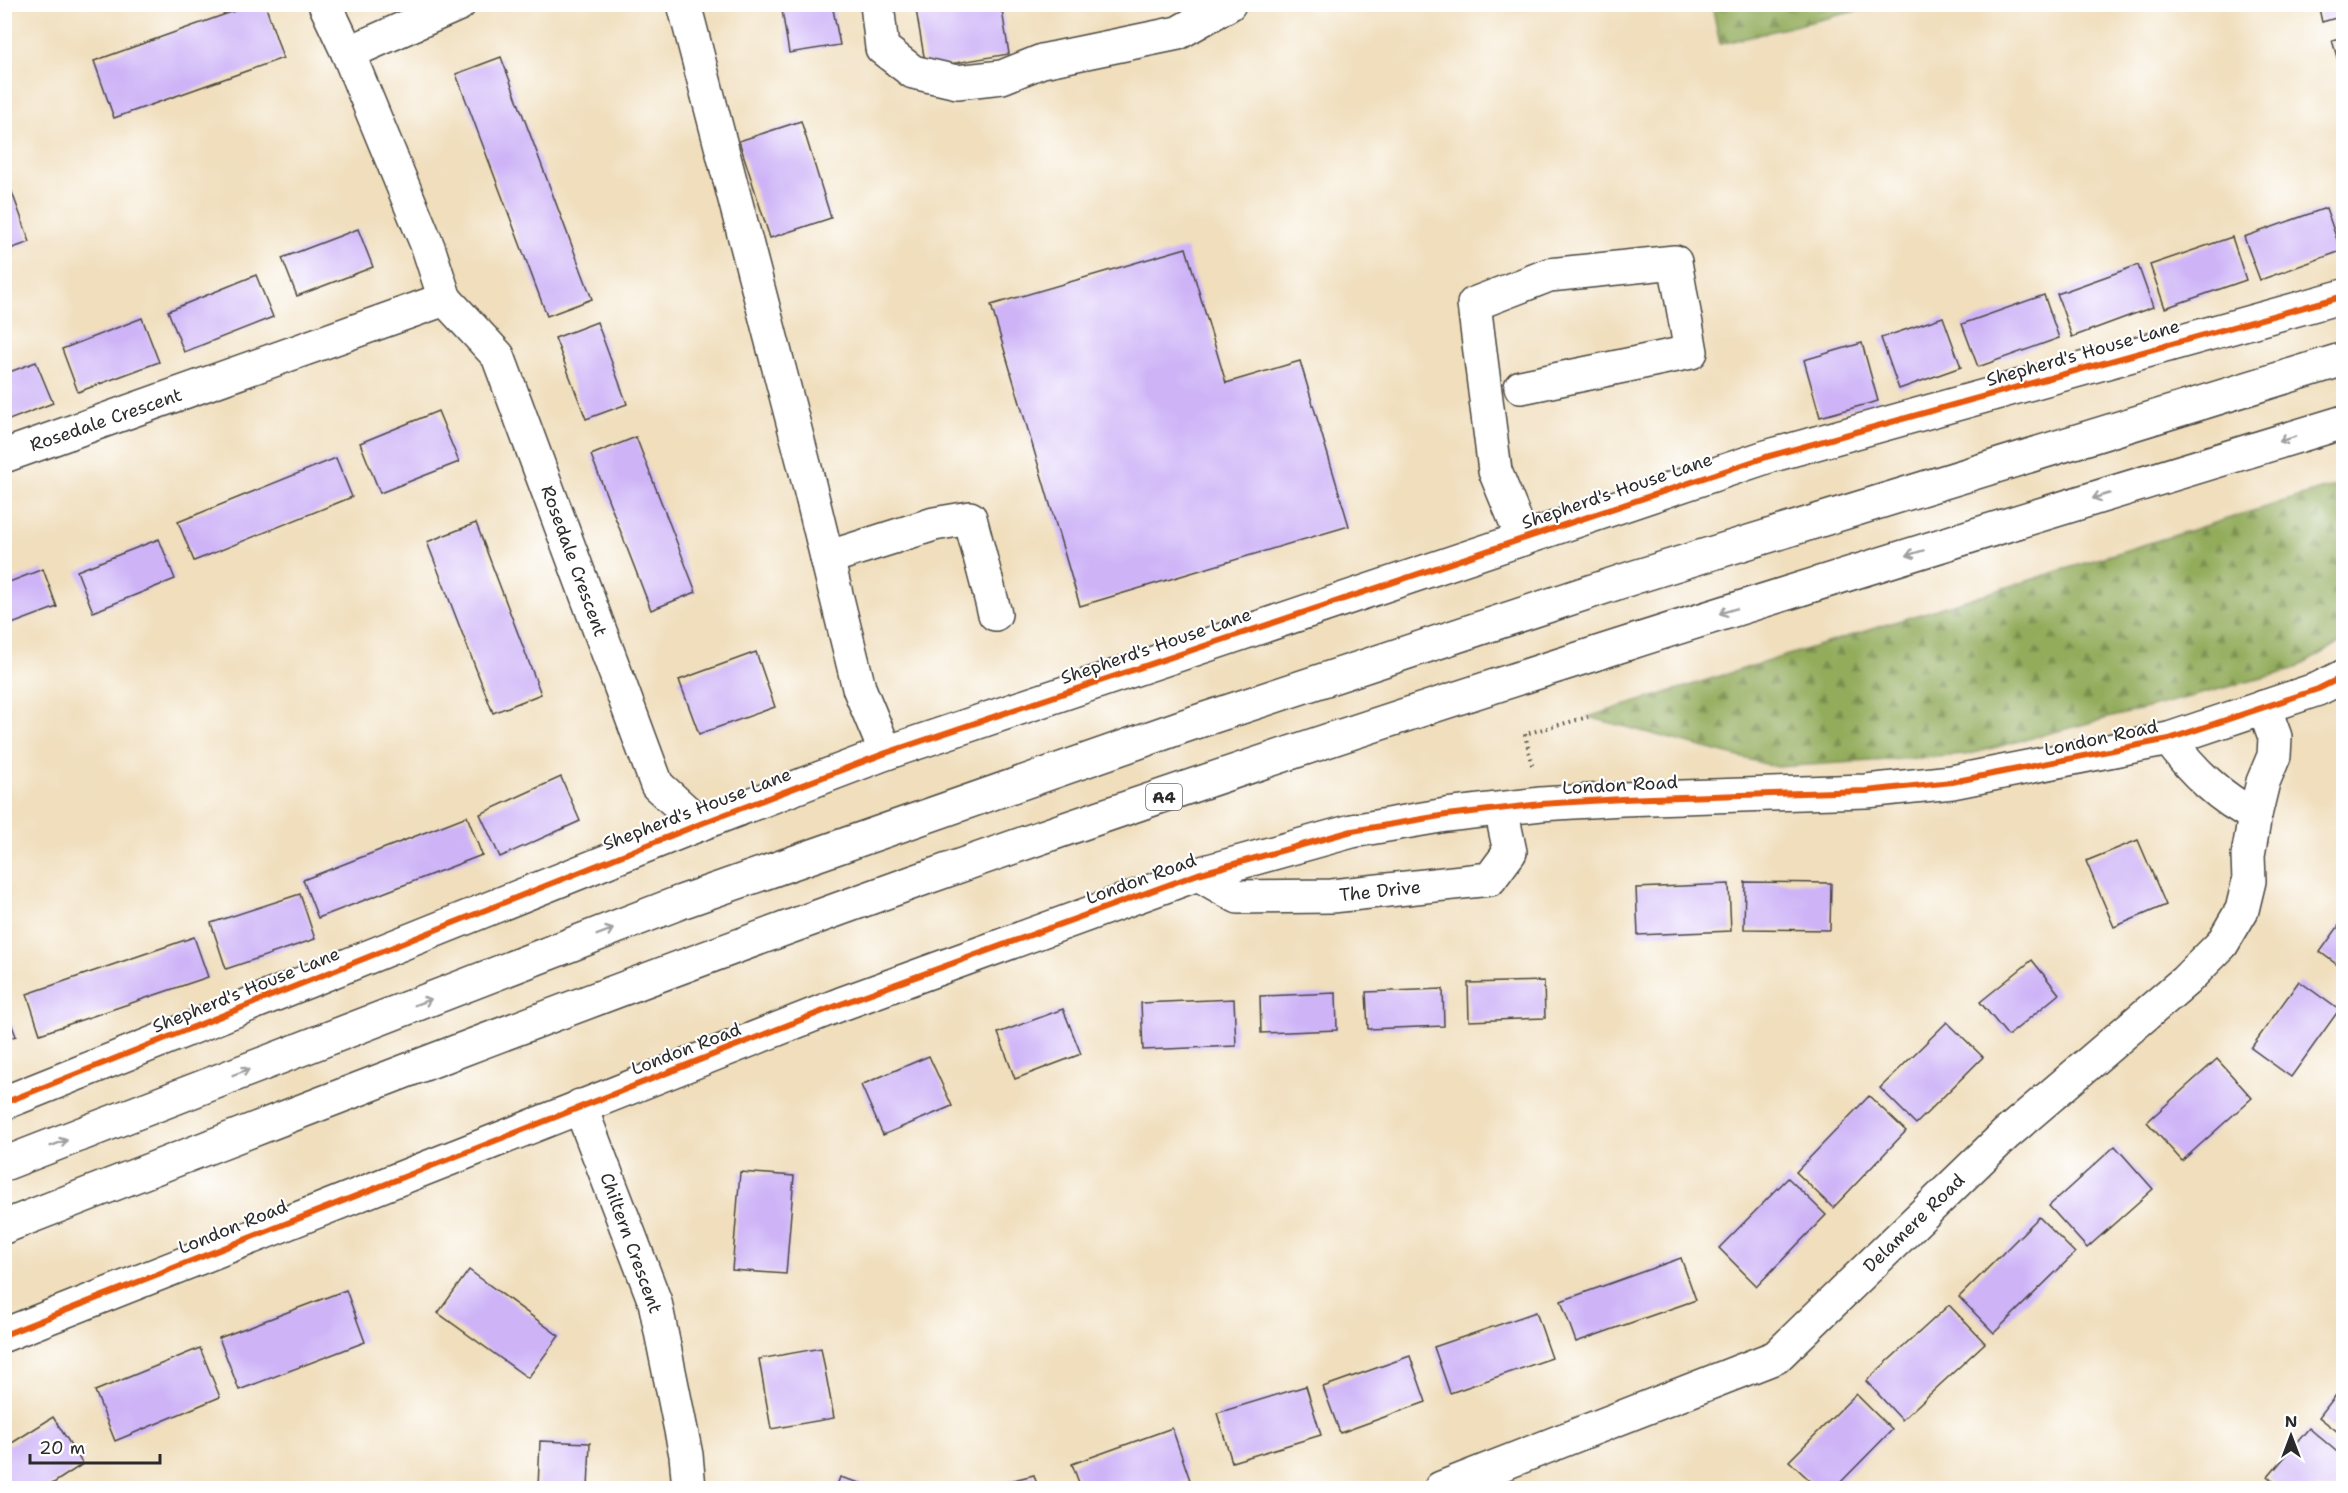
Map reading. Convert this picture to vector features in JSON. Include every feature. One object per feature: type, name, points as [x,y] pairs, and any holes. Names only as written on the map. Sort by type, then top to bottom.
[{"type":"street","name":"Rosedale Crescent","points":[[325,4],[348,53],[428,247],[445,299],[498,356],[657,785],[700,824]]},
{"type":"street","points":[[348,53],[459,4]]},
{"type":"street","points":[[684,4],[860,688],[886,753]]},
{"type":"street","points":[[877,4],[882,48],[913,72],[957,82],[1002,77],[1042,61],[1178,33],[1229,4]]},
{"type":"street","points":[[1521,387],[1691,352],[1675,262],[1549,275],[1474,304],[1495,471],[1523,539]]},
{"type":"street","name":"Shepherd's House Lane","points":[[4,1103],[700,824],[886,753],[1766,457],[2343,296]]},
{"type":"street","name":"Rosedale Crescent","points":[[4,456],[445,299]]},
{"type":"street","points":[[4,1164],[681,903],[1187,725],[1635,577],[2343,359]]},
{"type":"street","name":"A4","points":[[4,1227],[385,1077],[938,874],[1303,749],[1670,629],[2343,422]]},
{"type":"street","points":[[827,558],[934,524],[970,518],[994,614]]},
{"type":"street","name":"London Road","points":[[4,1335],[841,1004],[1198,874],[1352,831],[1446,815],[1541,804],[1622,799],[1866,791],[1931,785],[1996,774],[2169,739],[2318,689],[2343,676]]},
{"type":"street","name":"Delamere Road","points":[[1441,1488],[1776,1357],[2005,1135],[2185,981],[2222,944],[2242,910],[2249,881],[2248,856],[2256,815],[2263,782],[2274,756],[2275,737],[2264,707]]},
{"type":"street","points":[[2169,739],[2181,756],[2235,806],[2256,815]]},
{"type":"street","name":"The Drive","points":[[1198,874],[1238,897],[1332,896],[1490,879],[1510,852],[1501,809]]},
{"type":"street","name":"Chiltern Crescent","points":[[580,1106],[655,1302],[686,1455],[689,1488]]},
{"type":"path","points":[[1541,804],[1525,734],[1588,717]]},
{"type":"green space","points":[[1712,4],[1881,5],[1720,44]]},
{"type":"green space","points":[[2343,483],[2343,641],[2293,670],[1966,755],[1777,767],[1588,717]]},
{"type":"building","points":[[254,4],[265,4],[283,58],[114,118],[94,61]]},
{"type":"building","points":[[781,4],[832,4],[840,45],[789,53]]},
{"type":"building","points":[[915,4],[1001,4],[1009,54],[926,68]]},
{"type":"building","points":[[2318,4],[2343,4],[2343,16],[2322,22]]},
{"type":"building","points":[[2343,37],[2343,78],[2332,40]]},
{"type":"building","points":[[501,57],[592,299],[547,316],[456,74]]},
{"type":"building","points":[[801,121],[831,218],[770,238],[739,141]]},
{"type":"building","points":[[4,170],[30,242],[4,251]]},
{"type":"building","points":[[2326,208],[2341,251],[2260,280],[2244,237]]},
{"type":"building","points":[[358,229],[373,267],[297,296],[282,258]]},
{"type":"building","points":[[2232,237],[2246,280],[2165,308],[2150,265]]},
{"type":"building","points":[[1186,248],[1226,383],[1300,361],[1349,526],[1080,606],[991,305]]},
{"type":"building","points":[[2138,265],[2153,307],[2072,337],[2057,294]]},
{"type":"building","points":[[256,275],[273,317],[184,352],[168,311]]},
{"type":"building","points":[[2044,295],[2059,338],[1978,367],[1962,324]]},
{"type":"building","points":[[1943,317],[1961,367],[1899,389],[1881,338]]},
{"type":"building","points":[[142,318],[159,362],[78,392],[62,349]]},
{"type":"building","points":[[597,322],[627,404],[586,419],[555,338]]},
{"type":"building","points":[[1862,343],[1878,401],[1820,417],[1804,360]]},
{"type":"building","points":[[36,362],[53,403],[4,422],[4,374]]},
{"type":"building","points":[[438,411],[459,462],[380,493],[360,443]]},
{"type":"building","points":[[636,437],[696,592],[651,610],[591,455]]},
{"type":"building","points":[[336,458],[352,497],[194,561],[178,522]]},
{"type":"building","points":[[476,523],[541,694],[493,713],[427,542]]},
{"type":"building","points":[[159,539],[175,579],[93,612],[77,571]]},
{"type":"building","points":[[43,569],[57,607],[4,627],[4,584]]},
{"type":"building","points":[[756,652],[775,707],[699,734],[679,680]]},
{"type":"building","points":[[561,777],[580,821],[500,857],[480,814]]},
{"type":"building","points":[[467,816],[482,855],[318,918],[303,880]]},
{"type":"building","points":[[2138,840],[2166,905],[2114,927],[2086,861]]},
{"type":"building","points":[[1745,882],[1831,883],[1830,930],[1744,929]]},
{"type":"building","points":[[1729,884],[1731,931],[1638,935],[1636,888]]},
{"type":"building","points":[[300,894],[315,939],[226,969],[211,923]]},
{"type":"building","points":[[2343,920],[2343,969],[2320,952]]},
{"type":"building","points":[[194,937],[208,977],[40,1034],[27,994]]},
{"type":"building","points":[[2032,960],[2059,994],[2008,1036],[1980,1002]]},
{"type":"building","points":[[1544,981],[1545,1018],[1469,1021],[1468,983]]},
{"type":"building","points":[[2299,981],[2339,1010],[2291,1077],[2251,1048]]},
{"type":"building","points":[[1443,989],[1444,1026],[1368,1029],[1366,992]]},
{"type":"building","points":[[1336,993],[1337,1030],[1261,1033],[1260,996]]},
{"type":"building","points":[[1234,999],[1236,1046],[1143,1050],[1141,1003]]},
{"type":"building","points":[[4,1005],[16,1036],[4,1040]]},
{"type":"building","points":[[1063,1009],[1081,1054],[1015,1079],[998,1033]]},
{"type":"building","points":[[1947,1022],[1983,1057],[1916,1124],[1880,1088]]},
{"type":"building","points":[[929,1056],[952,1106],[883,1135],[861,1085]]},
{"type":"building","points":[[2217,1059],[2252,1098],[2182,1161],[2147,1122]]},
{"type":"building","points":[[1869,1096],[1906,1131],[1833,1208],[1796,1172]]},
{"type":"building","points":[[2115,1146],[2153,1189],[2087,1248],[2049,1206]]},
{"type":"building","points":[[740,1172],[794,1176],[786,1274],[732,1270]]},
{"type":"building","points":[[1788,1178],[1826,1215],[1757,1286],[1719,1248]]},
{"type":"building","points":[[2039,1217],[2075,1253],[1994,1333],[1959,1297]]},
{"type":"building","points":[[1681,1258],[1696,1300],[1576,1342],[1561,1301]]},
{"type":"building","points":[[469,1270],[559,1336],[528,1378],[438,1313]]},
{"type":"building","points":[[346,1290],[365,1342],[239,1390],[219,1338]]},
{"type":"building","points":[[1949,1305],[1985,1343],[1902,1420],[1866,1381]]},
{"type":"building","points":[[1536,1312],[1552,1358],[1450,1393],[1434,1347]]},
{"type":"building","points":[[200,1348],[220,1397],[115,1441],[95,1391]]},
{"type":"building","points":[[821,1348],[834,1418],[771,1429],[759,1359]]},
{"type":"building","points":[[1410,1356],[1426,1402],[1340,1433],[1323,1387]]},
{"type":"building","points":[[1306,1386],[1321,1435],[1232,1462],[1217,1413]]},
{"type":"building","points":[[2343,1386],[2343,1436],[2319,1417]]},
{"type":"building","points":[[1856,1394],[1892,1430],[1835,1488],[1818,1488],[1789,1461]]},
{"type":"building","points":[[53,1417],[83,1464],[46,1488],[14,1488],[4,1474],[4,1448]]},
{"type":"building","points":[[1172,1428],[1190,1480],[1164,1488],[1081,1488],[1072,1464]]},
{"type":"building","points":[[2309,1428],[2343,1457],[2343,1488],[2282,1488],[2268,1477]]},
{"type":"building","points":[[540,1441],[590,1443],[588,1488],[538,1488]]},
{"type":"building","points":[[1034,1475],[1038,1488],[983,1488],[997,1484]]},
{"type":"building","points":[[840,1477],[877,1488],[836,1488]]},
{"type":"cycle path","points":[[4,1103],[700,824],[886,753],[1766,457],[2344,296]]},
{"type":"cycle path","points":[[4,1335],[841,1004],[1198,874],[1352,831],[1446,815],[1541,804],[1866,791],[1952,782],[2169,739],[2318,689],[2344,676]]}]
